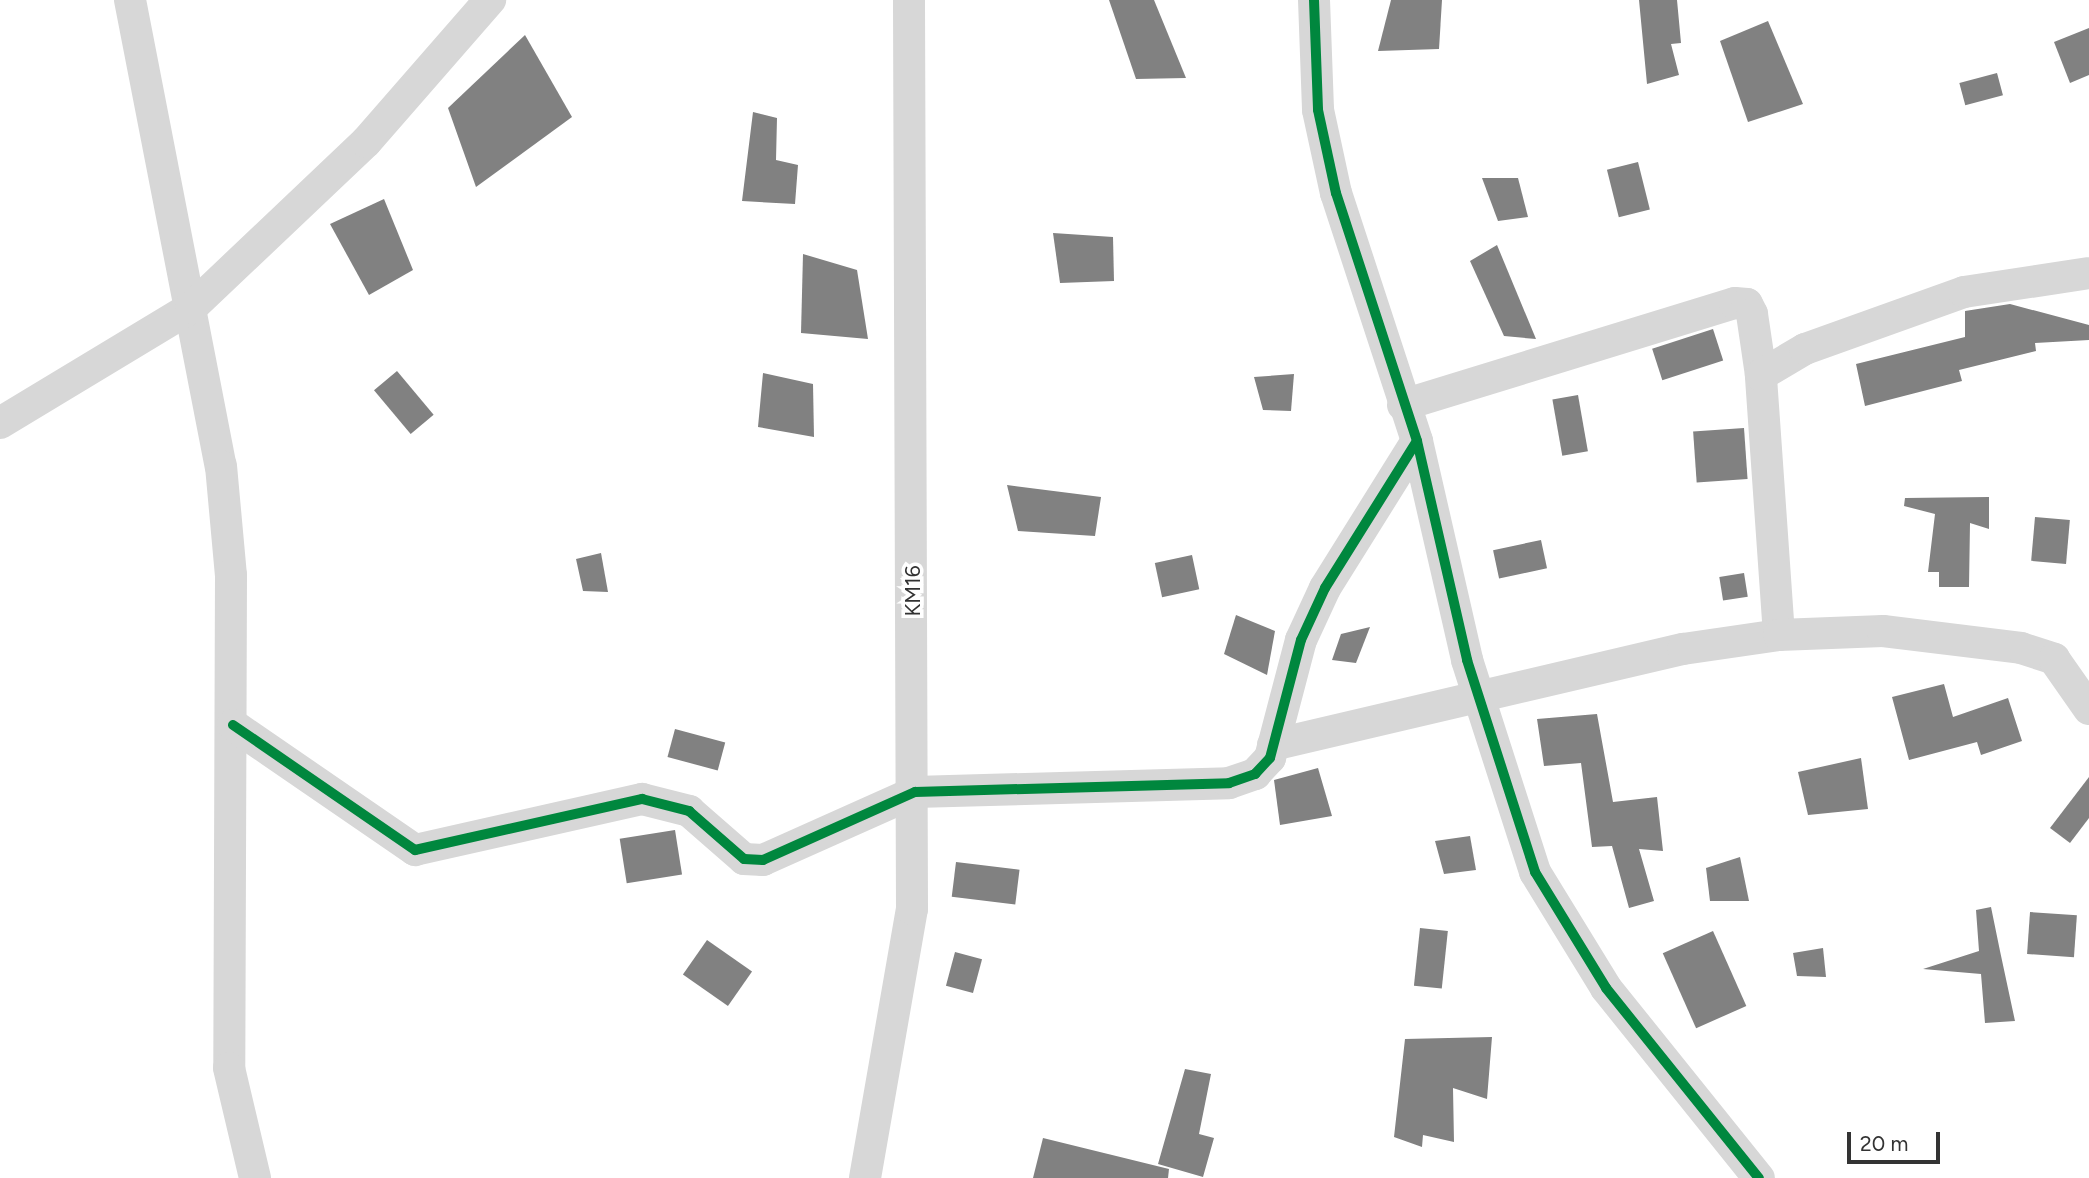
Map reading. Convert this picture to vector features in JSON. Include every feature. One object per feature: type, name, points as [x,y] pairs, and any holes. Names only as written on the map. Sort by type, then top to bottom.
[{"type":"street","points":[[130,0],[221,466],[231,575],[233,725],[229,1069],[255,1178]]},
{"type":"street","points":[[0,423],[191,308],[366,142],[490,0]]},
{"type":"street","name":"KM16","points":[[865,1178],[912,909],[915,792],[909,0]]},
{"type":"street","points":[[1314,0],[1318,110],[1336,193],[1403,405],[1417,441],[1479,699],[1551,905],[1606,988],[1759,1178]]},
{"type":"street","points":[[1761,376],[1805,349],[1964,292],[2089,274]]},
{"type":"street","points":[[1403,405],[1735,303],[1747,304],[1752,314],[1761,376],[1779,635]]},
{"type":"street","points":[[233,725],[415,850],[642,799],[689,811],[744,859],[763,860],[915,792],[1229,783],[1255,774],[1273,745],[1301,640],[1325,589],[1417,441]]},
{"type":"street","points":[[1273,745],[1479,699],[1683,649],[1779,635],[1883,631],[2021,648],[2061,665],[2089,709]]},
{"type":"building","points":[[1109,0],[1154,0],[1186,78],[1136,79]]},
{"type":"building","points":[[1391,0],[1442,0],[1439,49],[1378,51]]},
{"type":"building","points":[[1639,0],[1677,0],[1681,43],[1671,44],[1679,75],[1647,84]]},
{"type":"building","points":[[1768,21],[1803,104],[1748,122],[1720,41]]},
{"type":"building","points":[[2089,28],[2089,75],[2070,83],[2054,42]]},
{"type":"building","points":[[525,35],[572,117],[476,187],[448,108]]},
{"type":"building","points":[[1997,73],[2003,95],[1965,105],[1959,83]]},
{"type":"building","points":[[753,112],[777,118],[776,160],[798,165],[795,204],[742,201]]},
{"type":"building","points":[[1638,162],[1650,210],[1619,217],[1607,170]]},
{"type":"building","points":[[1482,178],[1518,178],[1528,217],[1498,221]]},
{"type":"building","points":[[384,199],[413,270],[369,295],[330,224]]},
{"type":"building","points":[[1053,233],[1113,237],[1114,281],[1060,283]]},
{"type":"building","points":[[1497,245],[1536,339],[1504,336],[1470,261]]},
{"type":"building","points":[[803,254],[857,270],[868,339],[801,333]]},
{"type":"building","points":[[2010,304],[2089,325],[2089,340],[2035,343],[2036,351],[1959,370],[1962,381],[1865,406],[1856,364],[1965,337],[1965,311]]},
{"type":"building","points":[[1713,329],[1723,360],[1662,380],[1652,349]]},
{"type":"building","points":[[397,371],[434,415],[411,434],[374,390]]},
{"type":"building","points":[[763,373],[813,384],[814,437],[758,427]]},
{"type":"building","points":[[1294,374],[1291,411],[1263,410],[1254,377]]},
{"type":"building","points":[[1578,395],[1588,451],[1562,456],[1552,400]]},
{"type":"building","points":[[1744,428],[1748,479],[1697,482],[1693,432]]},
{"type":"building","points":[[1007,485],[1101,497],[1095,536],[1018,531]]},
{"type":"building","points":[[1989,497],[1989,529],[1970,523],[1969,587],[1939,587],[1939,572],[1928,572],[1935,514],[1904,506],[1905,498]]},
{"type":"building","points":[[2035,517],[2070,520],[2066,564],[2031,561]]},
{"type":"building","points":[[1541,540],[1547,568],[1499,579],[1493,550]]},
{"type":"building","points":[[601,553],[608,592],[583,591],[576,559]]},
{"type":"building","points":[[1192,555],[1199,589],[1162,597],[1155,563]]},
{"type":"building","points":[[1744,573],[1748,597],[1723,601],[1719,577]]},
{"type":"building","points":[[1236,615],[1275,631],[1267,675],[1224,654]]},
{"type":"building","points":[[1370,627],[1356,663],[1332,660],[1341,634]]},
{"type":"building","points":[[1944,684],[1953,717],[2008,698],[2022,741],[1981,755],[1977,742],[1909,760],[1892,697]]},
{"type":"building","points":[[1597,714],[1613,802],[1657,797],[1663,851],[1639,849],[1654,901],[1629,908],[1612,846],[1592,847],[1581,763],[1544,766],[1537,719]]},
{"type":"building","points":[[675,729],[725,742],[718,770],[667,757]]},
{"type":"building","points":[[1861,758],[1868,809],[1808,815],[1798,772]]},
{"type":"building","points":[[1318,768],[1332,816],[1280,825],[1274,780]]},
{"type":"building","points":[[2089,777],[2089,818],[2070,843],[2050,828]]},
{"type":"building","points":[[675,830],[682,874],[627,883],[620,839]]},
{"type":"building","points":[[1470,836],[1476,870],[1444,874],[1435,841]]},
{"type":"building","points":[[1740,857],[1749,901],[1710,901],[1706,868]]},
{"type":"building","points":[[956,862],[1020,870],[1015,905],[952,897]]},
{"type":"building","points":[[1991,907],[2015,1021],[1985,1023],[1981,974],[1923,969],[1979,951],[1976,910]]},
{"type":"building","points":[[2030,912],[2077,915],[2074,957],[2027,954]]},
{"type":"building","points":[[1420,928],[1448,931],[1442,989],[1414,986]]},
{"type":"building","points":[[1713,931],[1746,1006],[1696,1028],[1663,953]]},
{"type":"building","points":[[707,940],[752,972],[728,1006],[683,974]]},
{"type":"building","points":[[1823,948],[1826,977],[1797,976],[1793,953]]},
{"type":"building","points":[[955,952],[982,959],[973,993],[946,986]]},
{"type":"building","points":[[1492,1037],[1487,1099],[1453,1088],[1454,1142],[1423,1135],[1422,1147],[1394,1137],[1405,1039]]},
{"type":"building","points":[[1185,1069],[1211,1074],[1199,1134],[1214,1138],[1203,1177],[1158,1164]]},
{"type":"building","points":[[1043,1138],[1169,1169],[1168,1178],[1033,1178]]},
{"type":"cycle path","points":[[1314,0],[1318,110],[1336,193],[1417,441],[1467,660],[1535,872],[1606,988],[1759,1178]]},
{"type":"cycle path","points":[[233,725],[415,850],[642,799],[689,811],[744,859],[763,860],[915,792],[1229,783],[1255,774],[1270,758],[1301,640],[1325,588],[1417,441]]}]
